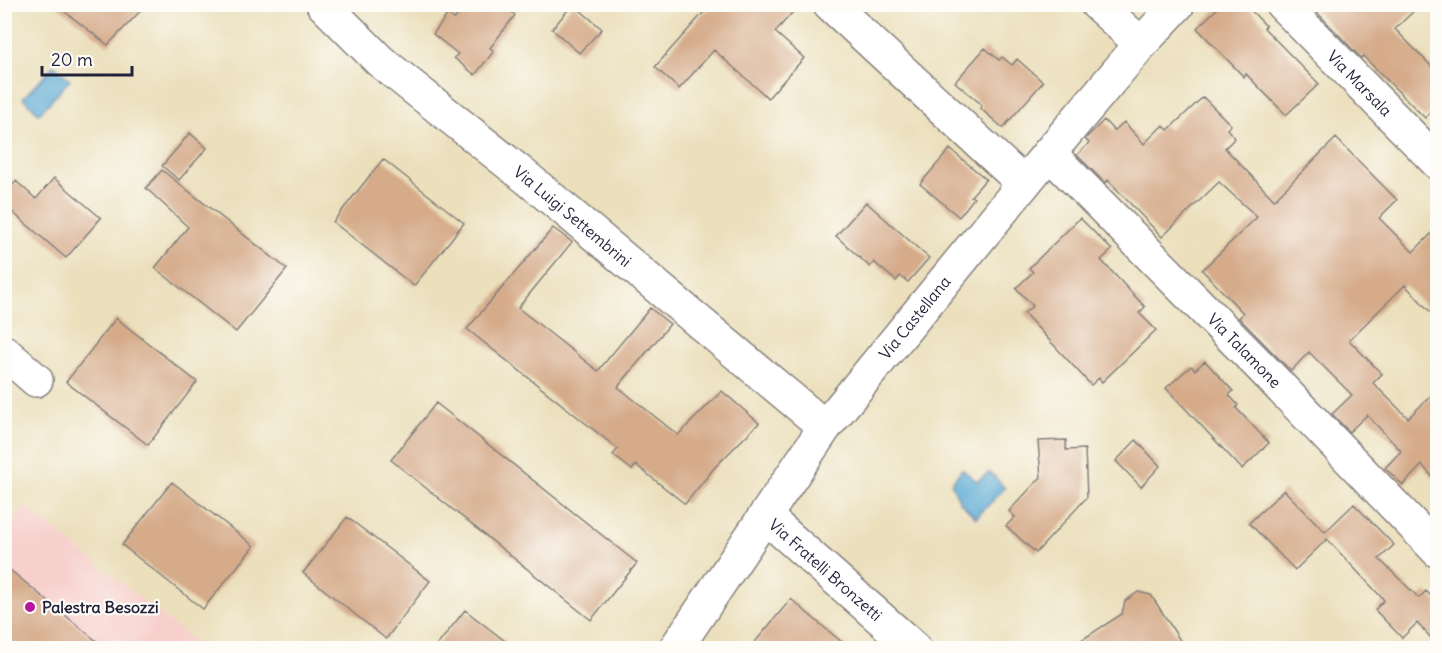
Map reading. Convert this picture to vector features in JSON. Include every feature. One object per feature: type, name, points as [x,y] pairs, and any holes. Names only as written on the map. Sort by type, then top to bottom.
[{"type":"street","name":"Via Luigi Settembrini","points":[[322,4],[380,60],[526,178],[825,427]]},
{"type":"street","points":[[830,4],[1023,183]]},
{"type":"street","points":[[1097,4],[1141,44]]},
{"type":"street","name":"Via Castellana","points":[[676,648],[825,427],[1048,153],[1178,4]]},
{"type":"street","name":"Via Marsala","points":[[1282,4],[1437,163]]},
{"type":"street","name":"Via Talamone","points":[[1048,153],[1261,367],[1437,551]]},
{"type":"street","points":[[4,352],[36,381]]},
{"type":"street","name":"Via Fratelli Bronzetti","points":[[765,516],[914,648]]},
{"type":"shaded area","points":[[25,506],[202,648],[5,648],[5,531]]},
{"type":"water","points":[[54,65],[70,80],[39,114],[23,98]]},
{"type":"water","points":[[962,469],[977,481],[990,472],[1005,488],[976,518],[960,502],[951,483]]},
{"type":"building","points":[[55,4],[147,4],[108,45]]},
{"type":"building","points":[[469,4],[502,4],[515,15],[490,48],[494,51],[475,75],[454,58],[458,54],[433,34],[448,14],[454,19]]},
{"type":"building","points":[[573,4],[602,29],[579,53],[552,29]]},
{"type":"building","points":[[711,4],[800,4],[775,32],[804,58],[768,98],[714,50],[679,89],[655,67]]},
{"type":"building","points":[[1222,4],[1245,4],[1266,26],[1264,28],[1319,84],[1286,115],[1246,74],[1244,77],[1197,28]]},
{"type":"building","points":[[1309,4],[1421,4],[1395,29],[1437,72],[1437,106],[1425,118],[1363,56],[1361,58]]},
{"type":"building","points":[[985,48],[999,60],[1002,57],[1012,65],[1017,59],[1043,82],[1003,128],[980,108],[982,105],[955,82]]},
{"type":"building","points":[[1203,97],[1231,125],[1227,129],[1235,138],[1225,148],[1274,200],[1336,138],[1397,200],[1379,218],[1413,252],[1437,228],[1437,319],[1405,285],[1349,340],[1382,374],[1373,383],[1408,418],[1437,390],[1437,482],[1422,465],[1403,485],[1385,468],[1401,451],[1367,415],[1349,432],[1332,414],[1352,395],[1309,352],[1291,371],[1239,318],[1243,313],[1202,270],[1257,217],[1219,182],[1162,237],[1108,180],[1105,183],[1077,155],[1089,143],[1085,139],[1104,120],[1114,131],[1124,122],[1144,144],[1163,125],[1168,130]]},
{"type":"building","points":[[190,133],[207,148],[179,180],[162,166]]},
{"type":"building","points":[[950,149],[986,179],[971,196],[974,198],[959,217],[920,184]]},
{"type":"building","points":[[383,159],[464,223],[414,286],[333,222]]},
{"type":"building","points":[[162,170],[287,269],[236,332],[155,268],[188,227],[146,188]]},
{"type":"building","points":[[54,178],[101,218],[66,258],[4,205],[4,195],[16,181],[36,199]]},
{"type":"building","points":[[866,202],[929,258],[908,282],[900,276],[896,281],[874,262],[870,267],[836,236]]},
{"type":"building","points":[[1080,218],[1112,250],[1101,260],[1145,307],[1139,313],[1156,330],[1102,382],[1099,378],[1091,385],[1024,313],[1033,306],[1016,288],[1033,272],[1029,268]]},
{"type":"building","points":[[553,228],[572,242],[518,308],[598,371],[650,308],[670,324],[618,387],[678,435],[722,391],[759,423],[715,467],[685,504],[636,465],[632,470],[613,455],[618,449],[467,329]]},
{"type":"building","points":[[116,318],[197,382],[148,445],[66,382]]},
{"type":"building","points":[[1205,361],[1233,391],[1229,395],[1238,405],[1236,408],[1269,443],[1242,469],[1166,388],[1191,366],[1195,370]]},
{"type":"building","points":[[436,403],[637,563],[591,620],[391,460]]},
{"type":"building","points":[[1066,440],[1066,450],[1085,449],[1087,497],[1036,553],[1006,526],[1015,517],[1009,511],[1041,477],[1038,441]]},
{"type":"building","points":[[1136,440],[1160,466],[1141,487],[1116,461]]},
{"type":"building","points":[[172,482],[254,546],[203,609],[122,545]]},
{"type":"building","points":[[1284,490],[1325,532],[1354,504],[1394,545],[1379,559],[1419,598],[1426,591],[1437,602],[1437,644],[1417,623],[1402,638],[1375,610],[1384,600],[1327,539],[1295,570],[1249,523]]},
{"type":"building","points":[[347,517],[430,581],[386,639],[303,573]]},
{"type":"building","name":"Palestra Besozzi","points":[[4,565],[105,648],[4,648]]},
{"type":"building","points":[[1138,592],[1151,595],[1185,648],[1069,648],[1122,614],[1125,601]]},
{"type":"building","points":[[791,599],[819,623],[849,648],[750,648]]},
{"type":"building","points":[[465,610],[514,648],[435,648]]},
{"type":"place","name":"Palestra Besozzi","points":[[30,607]]}]
